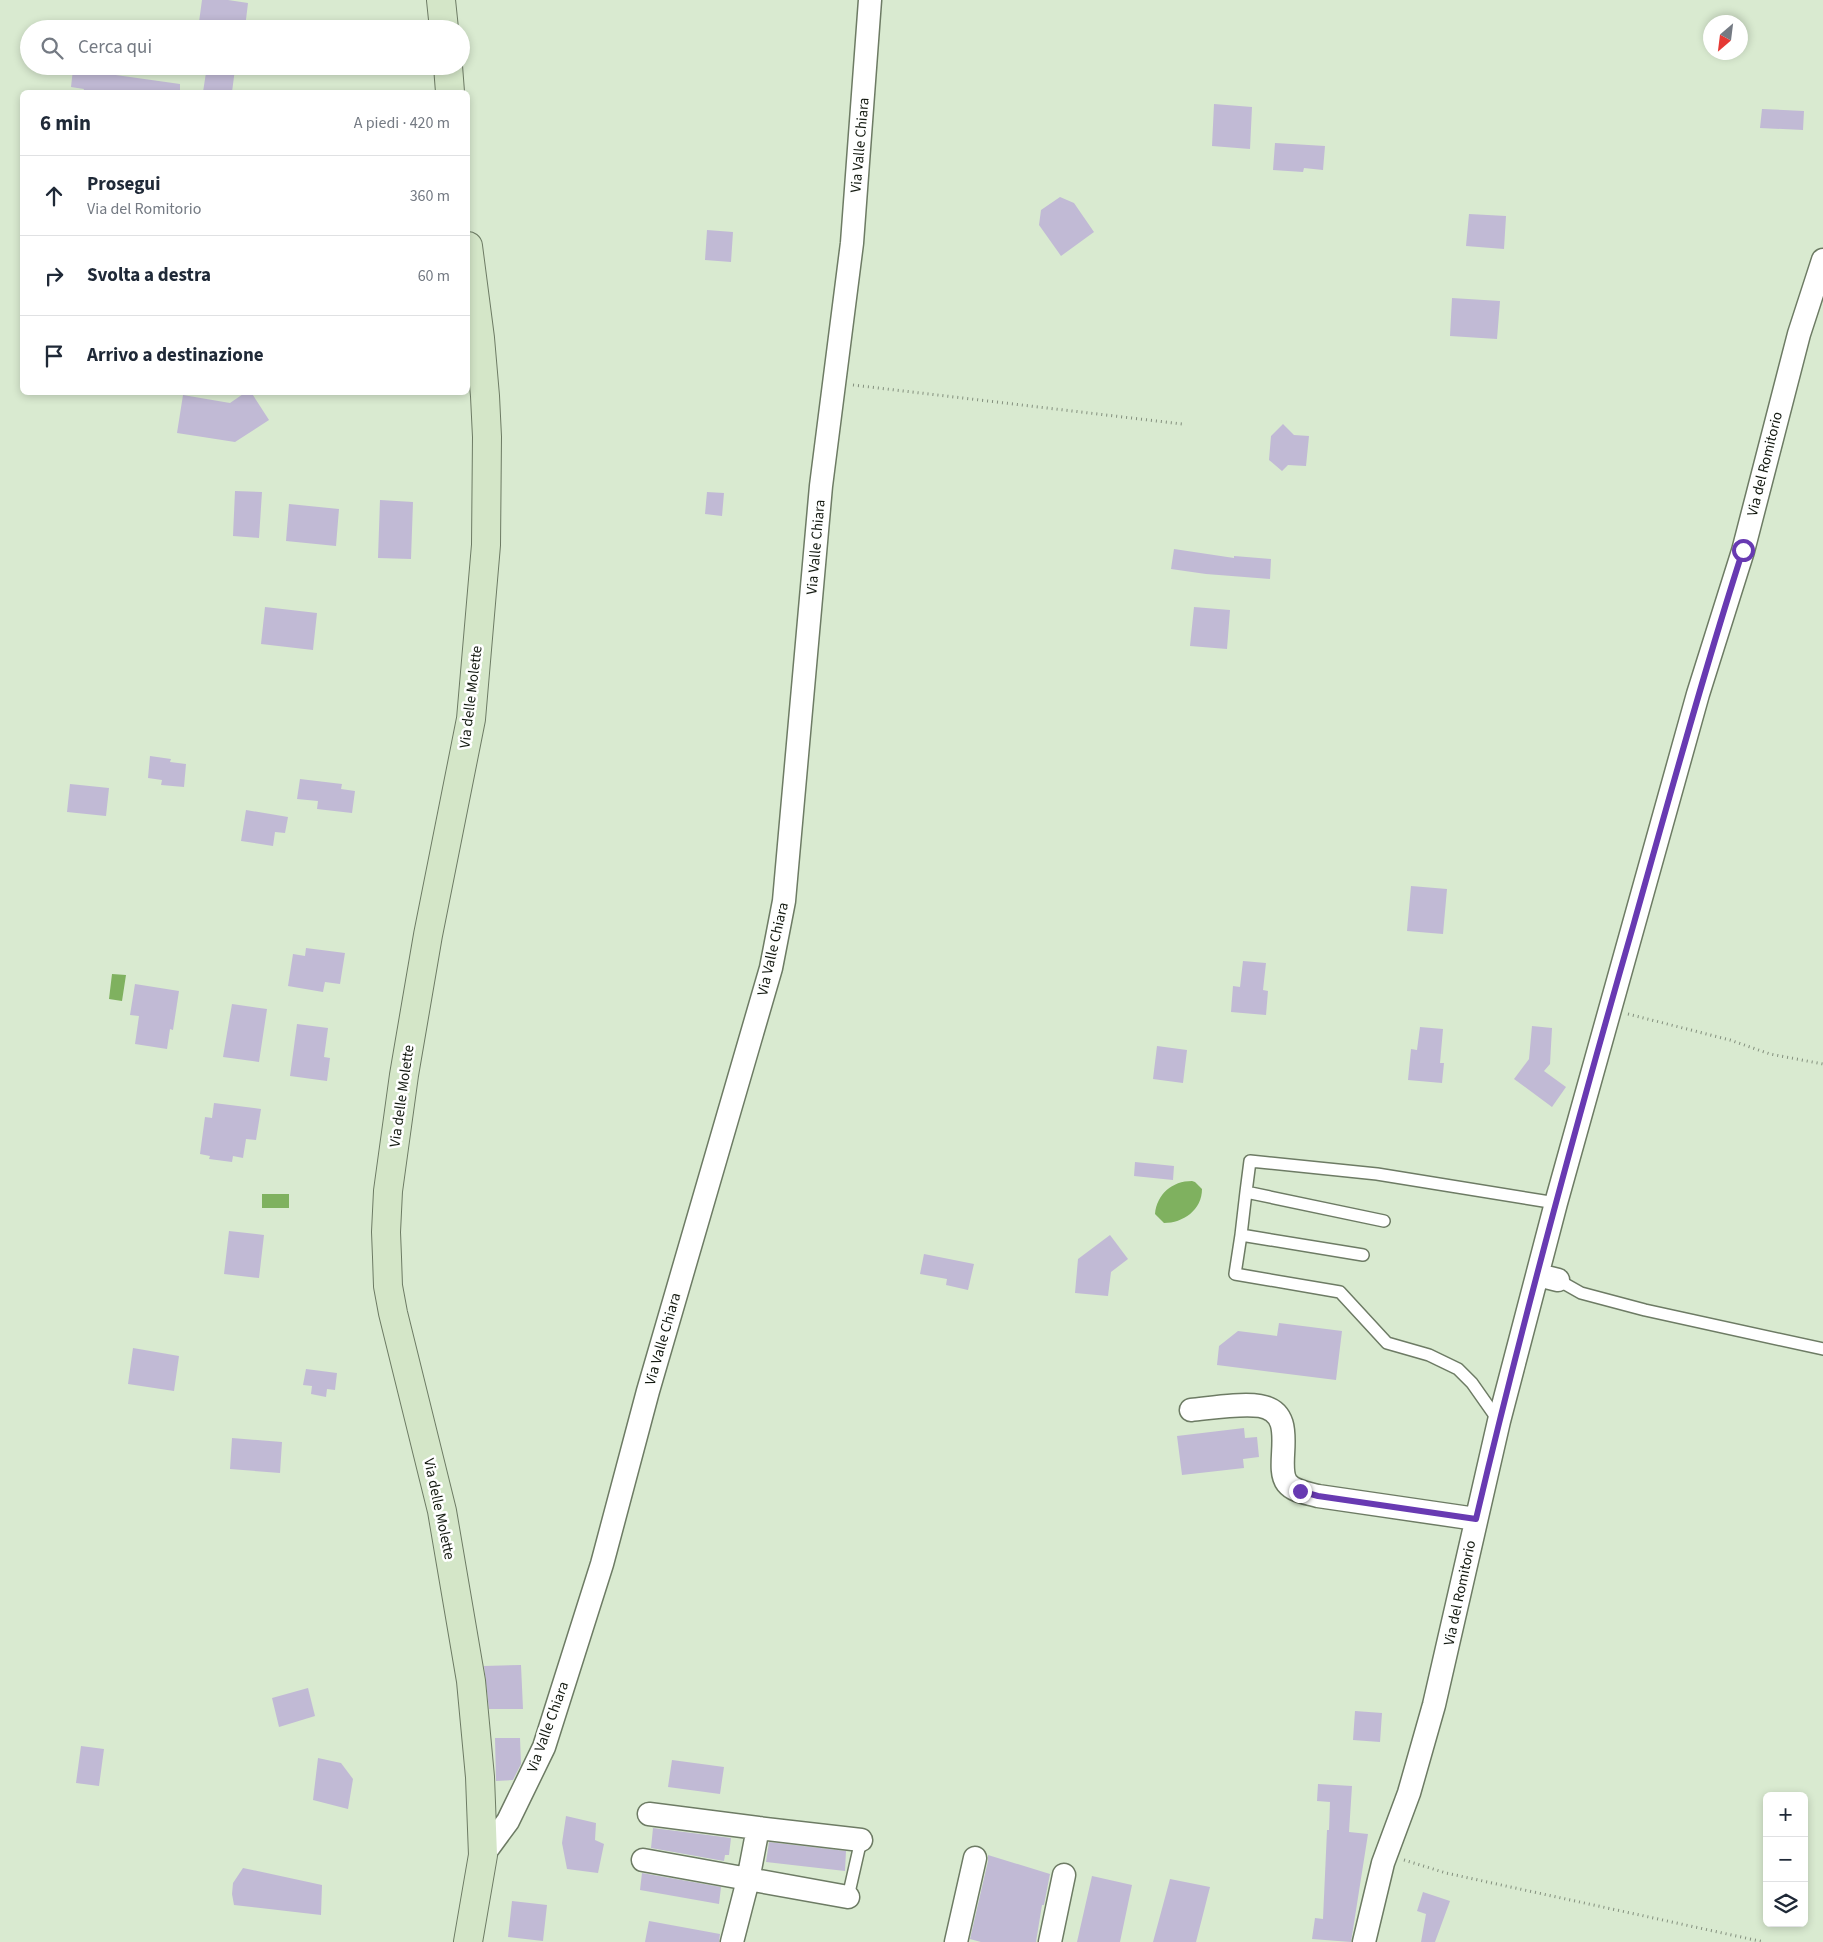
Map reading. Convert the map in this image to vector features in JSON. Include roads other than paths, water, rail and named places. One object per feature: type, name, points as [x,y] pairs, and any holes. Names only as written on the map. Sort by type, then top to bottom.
[{"type":"street","points":[[441,0],[443,20]]},
{"type":"street","name":"Via Valle Chiara","points":[[483,1855],[508,1821],[544,1747],[602,1564],[648,1391],[770,968],[784,901],[821,486],[852,243],[870,0]]},
{"type":"street","points":[[449,75],[450,90]]},
{"type":"street","name":"Via del Romitorio","points":[[1364,1942],[1386,1856],[1409,1793],[1434,1705],[1499,1421],[1548,1278],[1556,1203],[1701,685],[1743,550],[1799,334],[1823,260]]},
{"type":"street","name":"Via delle Molette","points":[[468,1942],[483,1855],[480,1777],[471,1681],[442,1511],[393,1313],[388,1286],[386,1232],[388,1191],[406,1066],[428,935],[472,709],[486,545],[487,437],[480,338],[470,261]]},
{"type":"street","points":[[1191,1410],[1260,1406],[1272,1412],[1282,1424],[1285,1481],[1300,1491],[1318,1496],[1476,1519]]},
{"type":"street","points":[[649,1814],[861,1840]]},
{"type":"street","points":[[732,1942],[748,1880],[758,1828]]},
{"type":"street","points":[[956,1942],[975,1858]]},
{"type":"street","points":[[643,1860],[848,1897]]},
{"type":"street","points":[[1050,1942],[1064,1875]]},
{"type":"lane","points":[[1499,1421],[1472,1383],[1458,1369],[1429,1355],[1387,1343],[1340,1292],[1235,1274],[1250,1160],[1377,1174],[1556,1203]]},
{"type":"lane","points":[[1246,1192],[1384,1221]]},
{"type":"lane","points":[[1241,1235],[1363,1254]]},
{"type":"lane","points":[[1548,1278],[1581,1293],[1599,1298],[1823,1349]]},
{"type":"lane","points":[[848,1897],[861,1840]]}]
